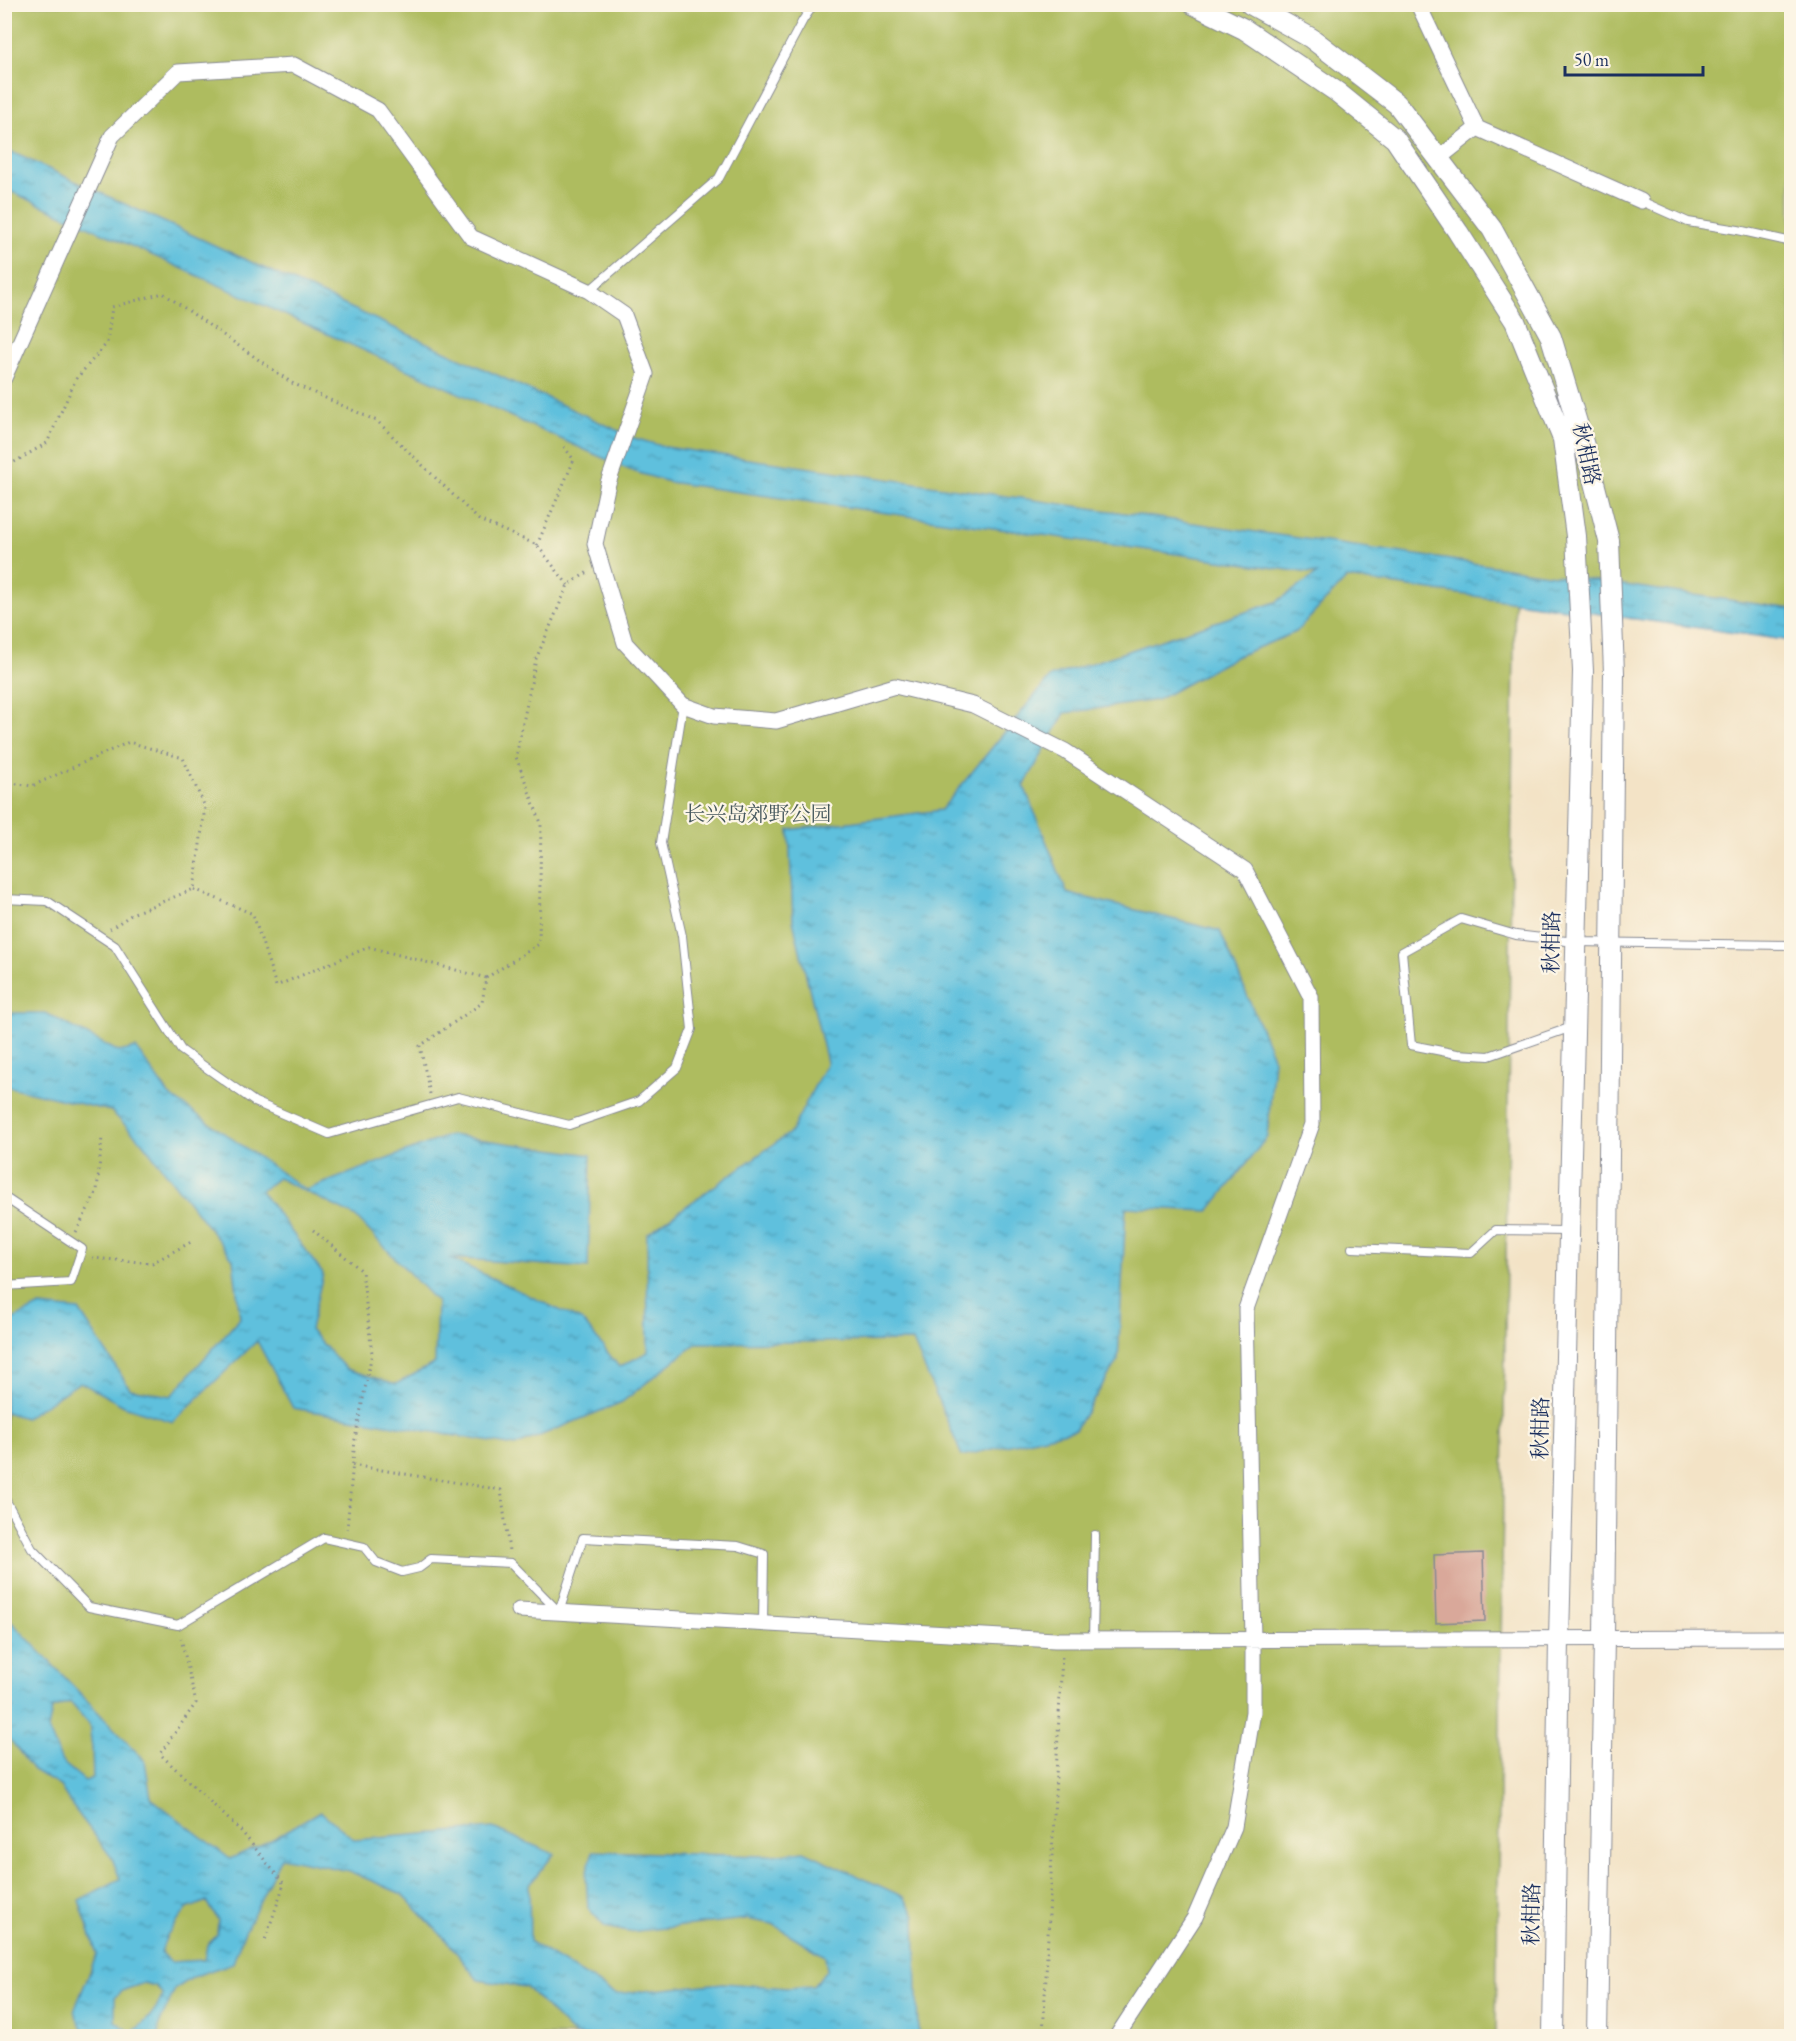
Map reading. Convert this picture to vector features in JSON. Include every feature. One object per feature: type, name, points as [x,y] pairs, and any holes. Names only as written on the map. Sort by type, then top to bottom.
[{"type":"street","name":"秋柑路","points":[[1193,4],[1244,29],[1336,92],[1395,139],[1515,321],[1563,439],[1576,536],[1582,671],[1559,1639],[1553,2037]]},
{"type":"street","name":"秋柑路","points":[[1250,4],[1311,38],[1397,104],[1492,229],[1551,337],[1588,459],[1609,541],[1614,672],[1612,944],[1605,1638],[1597,2037]]},
{"type":"street","points":[[1418,4],[1477,128],[1641,201]]},
{"type":"street","points":[[4,378],[112,136],[178,72],[294,65],[378,110],[471,237],[589,291],[624,315],[646,374],[613,468],[595,544],[625,644],[683,705],[714,716],[776,721],[895,686],[974,705],[1065,751],[1245,870],[1311,997],[1312,1124],[1246,1309],[1253,1640],[1252,1712],[1234,1827],[1195,1917],[1117,2037]]},
{"type":"street","points":[[1439,158],[1477,128]]},
{"type":"street","points":[[519,1610],[1063,1640],[1791,1638]]},
{"type":"lane","points":[[589,291],[719,178],[802,20],[814,4]]},
{"type":"lane","points":[[1641,201],[1688,222],[1791,242]]},
{"type":"lane","points":[[4,899],[47,901],[115,946],[181,1050],[255,1102],[329,1134],[458,1097],[569,1125],[639,1101],[677,1068],[692,1029],[682,936],[661,843],[683,705]]},
{"type":"lane","points":[[1574,1027],[1489,1056],[1457,1054],[1411,1045],[1402,952],[1461,919],[1516,935],[1575,942],[1791,945]]},
{"type":"lane","points":[[4,1200],[7,1199],[82,1249],[71,1282],[4,1286]]},
{"type":"lane","points":[[1352,1248],[1471,1254],[1496,1230],[1569,1230]]},
{"type":"lane","points":[[4,1497],[32,1550],[89,1607],[178,1624],[324,1538],[364,1547],[376,1562],[402,1572],[419,1568],[431,1559],[511,1563],[560,1612],[583,1538],[738,1546],[764,1554],[763,1623]]},
{"type":"lane","points":[[1093,1640],[1095,1536]]},
{"type":"path","points":[[4,208],[11,205]]},
{"type":"path","points":[[4,468],[47,443],[76,379],[107,343],[112,307],[163,293],[292,383],[376,421],[479,520],[537,545],[568,585]]},
{"type":"path","points":[[537,545],[574,460],[562,444]]},
{"type":"path","points":[[99,936],[134,913],[194,889],[253,914],[276,986],[369,947],[486,978],[539,944],[542,823],[516,757],[536,659],[568,585],[601,564]]},
{"type":"path","points":[[4,782],[32,786],[129,742],[183,758],[205,807],[194,889]]},
{"type":"path","points":[[432,1104],[420,1046],[482,1003],[486,978]]},
{"type":"path","points":[[72,1242],[97,1191],[102,1137]]},
{"type":"path","points":[[313,1230],[362,1271],[372,1353],[355,1439],[346,1543]]},
{"type":"path","points":[[80,1257],[152,1263],[193,1241]]},
{"type":"path","points":[[352,1465],[501,1490],[511,1563]]},
{"type":"path","points":[[178,1624],[195,1702],[160,1754],[242,1832],[284,1884],[265,1940]]},
{"type":"path","points":[[1043,2037],[1063,1640]]},
{"type":"green space","name":"长兴岛郊野公园","points":[[5,5],[1791,5],[1791,609],[1515,570],[1496,2036],[5,2036]]},
{"type":"water","points":[[5,149],[634,438],[665,447],[1791,609],[1791,641],[1347,578],[1296,632],[1235,657],[1157,700],[1065,713],[1024,786],[1067,893],[1220,931],[1274,1059],[1267,1137],[1209,1211],[1126,1207],[1118,1360],[1075,1430],[962,1456],[913,1341],[697,1343],[622,1402],[515,1446],[293,1408],[257,1341],[173,1422],[124,1406],[80,1382],[25,1418],[5,1412],[5,1323],[40,1306],[79,1310],[130,1389],[171,1396],[240,1318],[233,1259],[142,1142],[111,1111],[5,1086],[5,1013],[46,1013],[119,1052],[136,1048],[169,1095],[306,1190],[450,1135],[591,1155],[588,1268],[449,1258],[583,1321],[619,1367],[648,1352],[647,1234],[791,1132],[827,1062],[793,921],[789,830],[941,810],[1050,677],[1276,602],[1317,574],[669,482],[632,471],[5,189]],"holes":[[[278,1178],[355,1216],[437,1302],[435,1363],[396,1384],[346,1369],[310,1330],[323,1274],[261,1191]]]},
{"type":"water","points":[[4,1614],[145,1761],[151,1798],[230,1859],[273,1839],[320,1811],[355,1840],[493,1828],[554,1854],[529,1885],[530,1942],[615,1994],[723,1983],[787,1988],[813,1986],[827,1970],[825,1956],[773,1924],[746,1919],[628,1932],[605,1927],[588,1908],[586,1875],[593,1851],[764,1856],[804,1851],[904,1897],[915,1915],[918,2036],[575,2036],[526,1987],[478,1980],[449,1943],[402,1894],[349,1871],[281,1857],[242,1938],[233,1963],[195,1976],[175,1989],[159,2025],[158,2036],[88,2036],[84,2033],[74,2011],[97,1954],[79,1900],[120,1879],[112,1858],[60,1786],[33,1770],[6,1734]],"holes":[[[70,1702],[89,1724],[93,1778],[85,1781],[62,1762],[48,1729],[52,1709]],[[207,1901],[218,1920],[217,1934],[207,1945],[204,1960],[171,1962],[161,1952],[167,1935],[187,1909]],[[144,1983],[156,1986],[163,1995],[150,2016],[131,2032],[115,2021],[115,1997],[124,1990]]]},
{"type":"building","points":[[1483,1553],[1485,1621],[1436,1623],[1434,1555]]}]
